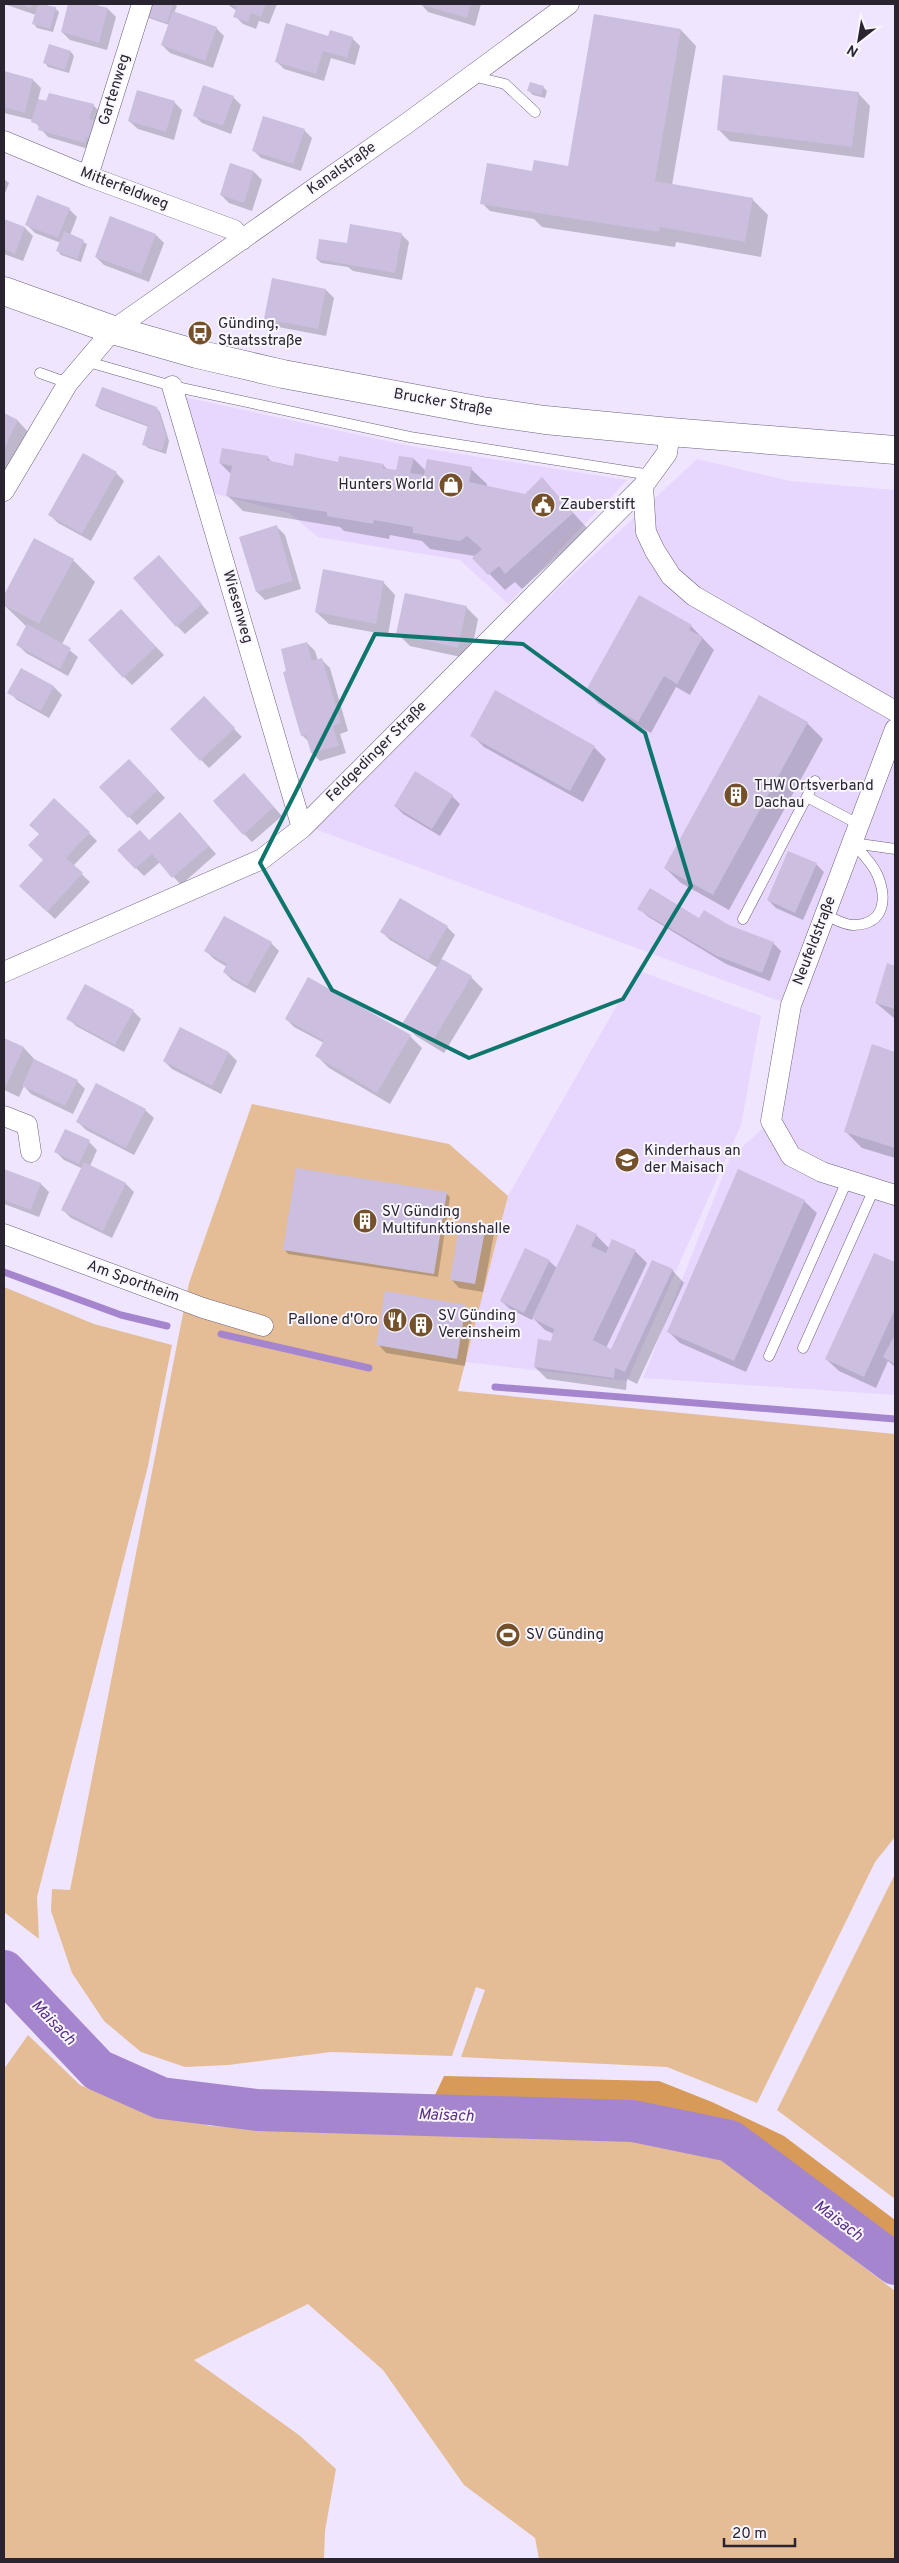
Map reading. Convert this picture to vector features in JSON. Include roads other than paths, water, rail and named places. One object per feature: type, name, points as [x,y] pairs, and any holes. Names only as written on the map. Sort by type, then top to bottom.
[{"type":"main road","name":"Brucker Straße","points":[[4,291],[112,330],[197,354],[283,374],[482,411],[545,420],[670,432],[895,450]]},
{"type":"street","name":"Gartenweg","points":[[88,176],[142,4]]},
{"type":"street","name":"Kanalstraße","points":[[4,491],[68,383],[84,361],[112,330],[472,76],[569,4]]},
{"type":"street","name":"Mitterfeldweg","points":[[4,141],[88,176],[234,230],[242,240]]},
{"type":"street","name":"Wiesenweg","points":[[172,386],[302,828]]},
{"type":"street","name":"Feldgedinger Straße","points":[[4,972],[262,859],[302,828],[647,481],[667,453],[670,432]]},
{"type":"street","points":[[647,481],[646,532],[671,576],[694,596],[895,711]]},
{"type":"street","name":"Neufeldstraße","points":[[847,1181],[791,1156],[772,1121],[790,1005],[857,834],[895,729]]},
{"type":"street","points":[[4,1116],[27,1125],[31,1152]]},
{"type":"street","points":[[847,1181],[895,1196]]},
{"type":"street","name":"Am Sportheim","points":[[4,1234],[203,1308],[263,1326]]},
{"type":"lane","points":[[472,76],[505,84],[535,112]]},
{"type":"lane","points":[[84,361],[172,386],[410,438],[647,481]]},
{"type":"lane","points":[[40,373],[68,383]]},
{"type":"lane","points":[[743,918],[815,781]]},
{"type":"lane","points":[[807,797],[857,834],[895,849]]},
{"type":"lane","points":[[825,915],[853,926],[871,921],[882,911],[884,894],[876,872],[857,834]]},
{"type":"lane","points":[[769,1356],[847,1181]]},
{"type":"lane","points":[[803,1348],[874,1189]]},
{"type":"waterway","points":[[4,1272],[121,1315],[167,1326]]},
{"type":"waterway","points":[[221,1334],[369,1368]]},
{"type":"waterway","points":[[495,1387],[895,1419]]},
{"type":"waterway","name":"Maisach","points":[[4,1971],[98,2070],[161,2098],[257,2110],[633,2121],[730,2141],[895,2264]]},
{"type":"place","name":"Günding, Staatsstraße","points":[[200,333]]},
{"type":"place","name":"Hunters World","points":[[451,485]]},
{"type":"place","name":"Zauberstift","points":[[543,505]]},
{"type":"place","name":"THW Ortsverband Dachau","points":[[736,795]]},
{"type":"place","name":"Kinderhaus an der Maisach","points":[[627,1160]]},
{"type":"place","name":"SV Günding Multifunktionshalle","points":[[365,1221]]},
{"type":"place","name":"Pallone d'Oro","points":[[395,1320]]},
{"type":"place","name":"SV Günding Vereinsheim","points":[[421,1325]]},
{"type":"place","name":"SV Günding","points":[[508,1635]]}]
